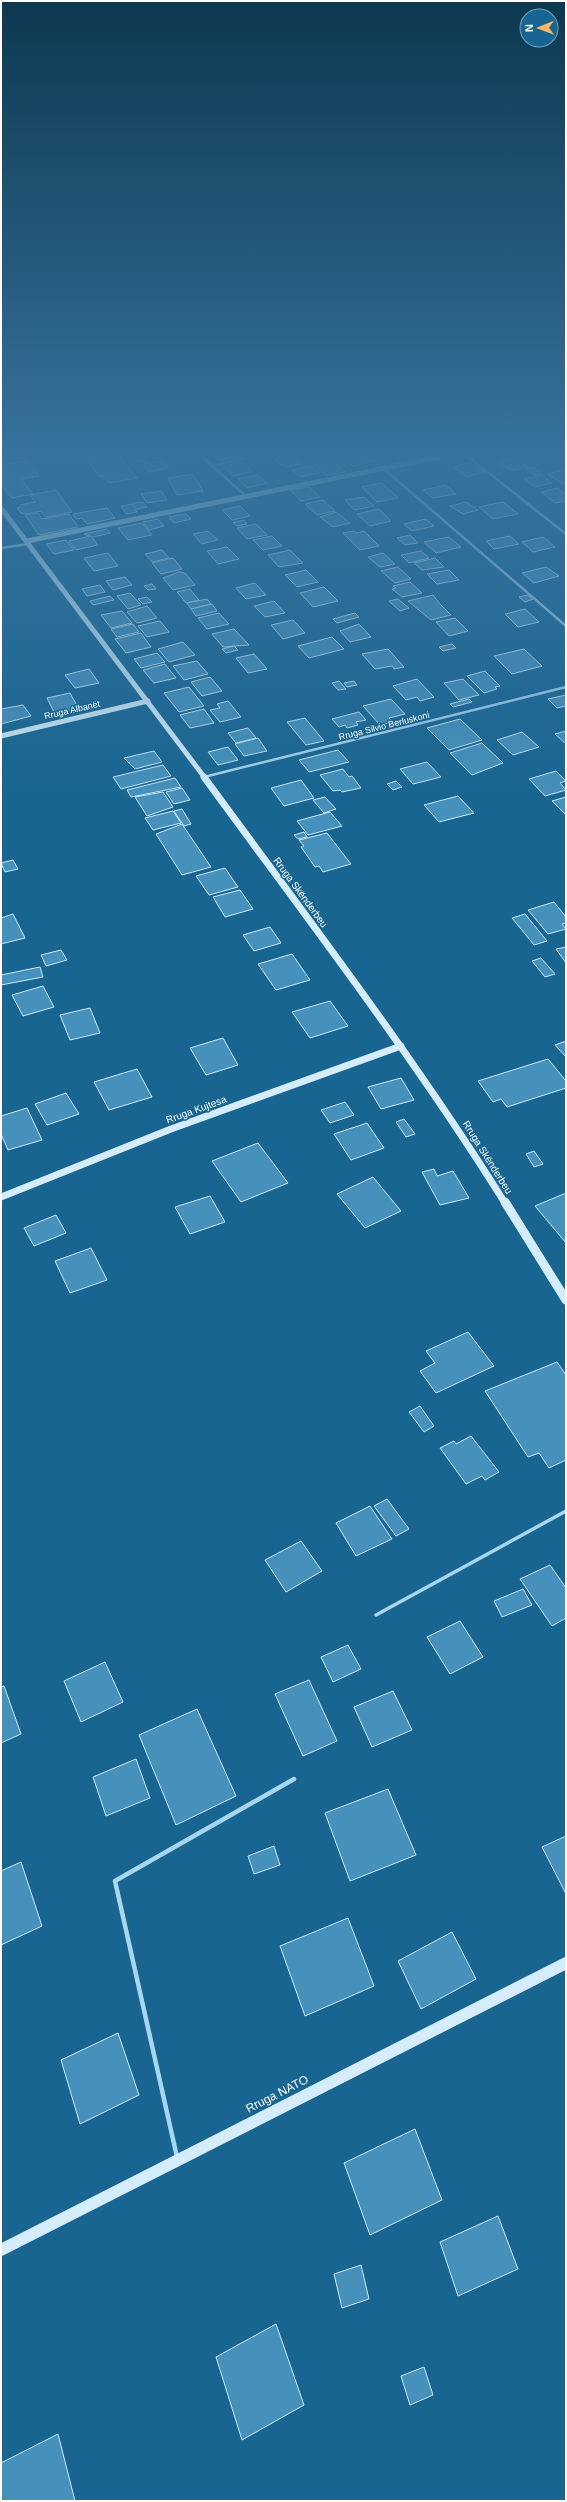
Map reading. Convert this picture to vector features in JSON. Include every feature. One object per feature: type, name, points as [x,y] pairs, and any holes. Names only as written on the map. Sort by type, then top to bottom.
[{"type":"main road","name":"Rruga Skënderbeu","points":[[50,572],[148,701],[401,1046],[458,1128],[566,1300]]},
{"type":"main road","name":"Rruga Albanët","points":[[1,736],[148,701]]},
{"type":"main road","name":"Rruga Kujtesa","points":[[1,1197],[171,1129],[401,1046]]},
{"type":"main road","name":"Rruga NATO","points":[[1,2250],[566,1963]]},
{"type":"street","points":[[503,572],[566,626]]},
{"type":"street","name":"Rruga Silvio Berluskoni","points":[[204,777],[566,687]]},
{"type":"lane","points":[[376,1615],[566,1511]]},
{"type":"lane","points":[[178,2160],[115,1881],[294,1779]]},
{"type":"building","points":[[159,572],[170,572],[161,574]]},
{"type":"building","points":[[179,572],[185,573],[195,585],[173,590],[163,578]]},
{"type":"building","points":[[299,572],[308,572],[318,582],[297,587],[285,575]]},
{"type":"building","points":[[382,572],[403,572],[411,579],[395,583]]},
{"type":"building","points":[[451,572],[459,580],[437,584],[427,574]]},
{"type":"building","points":[[553,572],[559,576],[534,583],[522,573]]},
{"type":"building","points":[[125,577],[132,585],[113,590],[106,581]]},
{"type":"building","points":[[410,582],[422,593],[402,597],[392,589],[396,588],[393,586]]},
{"type":"building","points":[[255,583],[266,595],[246,599],[236,588]]},
{"type":"building","points":[[152,584],[156,589],[148,590],[144,586]]},
{"type":"building","points":[[100,585],[105,592],[87,596],[82,589]]},
{"type":"building","points":[[324,587],[338,601],[313,607],[300,593]]},
{"type":"building","points":[[190,589],[199,600],[186,603],[177,592]]},
{"type":"building","points":[[130,593],[141,605],[128,609],[117,596]]},
{"type":"building","points":[[433,595],[451,615],[431,620],[408,601]]},
{"type":"building","points":[[527,595],[533,599],[525,602],[519,597]]},
{"type":"building","points":[[110,596],[114,600],[93,605],[90,601]]},
{"type":"building","points":[[147,597],[152,602],[143,604],[138,599]]},
{"type":"building","points":[[207,599],[211,604],[191,609],[187,603]]},
{"type":"building","points":[[398,599],[409,608],[400,611],[389,601]]},
{"type":"building","points":[[274,601],[285,613],[265,617],[254,606]]},
{"type":"building","points":[[212,604],[217,611],[196,616],[191,609]]},
{"type":"building","points":[[147,606],[157,618],[137,623],[127,612]]},
{"type":"building","points":[[525,609],[539,622],[518,627],[505,614]]},
{"type":"building","points":[[122,611],[132,623],[111,628],[101,615]]},
{"type":"building","points":[[219,613],[229,624],[207,629],[198,618]]},
{"type":"building","points":[[355,613],[359,617],[337,623],[333,619]]},
{"type":"building","points":[[455,618],[468,631],[449,636],[436,622]]},
{"type":"building","points":[[293,620],[305,633],[283,639],[271,625]]},
{"type":"building","points":[[160,621],[169,632],[147,637],[138,626]]},
{"type":"building","points":[[133,624],[139,632],[117,637],[111,629]]},
{"type":"building","points":[[359,624],[371,637],[350,642],[340,631]]},
{"type":"building","points":[[234,629],[249,645],[223,647],[212,634]]},
{"type":"building","points":[[141,633],[151,647],[126,653],[115,639]]},
{"type":"building","points":[[332,637],[344,649],[309,658],[298,646]]},
{"type":"building","points":[[183,642],[195,655],[169,662],[158,649]]},
{"type":"building","points":[[452,644],[456,648],[443,651],[439,647]]},
{"type":"building","points":[[234,646],[238,650],[226,653],[222,649]]},
{"type":"building","points":[[388,649],[404,667],[394,669],[392,666],[375,669],[362,654]]},
{"type":"building","points":[[524,649],[542,666],[512,674],[494,656]]},
{"type":"building","points":[[157,653],[165,662],[141,668],[134,659]]},
{"type":"building","points":[[254,654],[267,669],[248,673],[236,658]]},
{"type":"building","points":[[197,661],[208,674],[184,680],[173,666]]},
{"type":"building","points":[[165,664],[176,678],[154,683],[143,670]]},
{"type":"building","points":[[89,669],[99,683],[75,688],[65,675]]},
{"type":"building","points":[[485,671],[500,686],[495,687],[497,689],[484,693],[467,676]]},
{"type":"building","points":[[210,677],[222,691],[202,696],[191,682]]},
{"type":"building","points":[[417,679],[434,697],[420,701],[417,697],[406,700],[393,686]]},
{"type":"building","points":[[463,679],[479,695],[459,700],[444,683]]},
{"type":"building","points":[[339,681],[346,689],[338,690],[332,683]]},
{"type":"building","points":[[354,681],[357,685],[347,687],[344,683]]},
{"type":"building","points":[[189,687],[204,706],[179,712],[164,693]]},
{"type":"building","points":[[70,693],[80,711],[56,716],[47,698]]},
{"type":"building","points":[[566,695],[566,706],[557,708],[548,699]]},
{"type":"building","points":[[391,699],[405,714],[389,718],[393,722],[380,725],[363,706]]},
{"type":"building","points":[[469,699],[472,702],[453,707],[450,704]]},
{"type":"building","points":[[228,701],[241,717],[220,722],[210,710],[220,708],[217,704]]},
{"type":"building","points":[[23,705],[31,716],[1,724],[1,709]]},
{"type":"building","points":[[204,709],[214,723],[190,728],[180,715]]},
{"type":"building","points":[[359,712],[366,720],[356,722],[358,725],[347,728],[345,725],[339,727],[332,719]]},
{"type":"building","points":[[305,718],[324,741],[306,745],[287,722]]},
{"type":"building","points":[[460,719],[482,740],[449,750],[427,728]]},
{"type":"building","points":[[248,728],[256,738],[236,743],[228,733]]},
{"type":"building","points":[[566,731],[566,744],[555,734]]},
{"type":"building","points":[[522,732],[539,747],[513,755],[497,740]]},
{"type":"building","points":[[258,738],[267,751],[244,756],[235,744]]},
{"type":"building","points":[[482,743],[503,763],[472,775],[450,753]]},
{"type":"building","points":[[228,747],[238,760],[218,765],[208,752]]},
{"type":"building","points":[[338,750],[349,762],[309,772],[299,760]]},
{"type":"building","points":[[154,751],[162,762],[135,769],[124,758]]},
{"type":"building","points":[[427,762],[441,777],[413,784],[400,769]]},
{"type":"building","points":[[163,765],[171,776],[121,789],[113,777]]},
{"type":"building","points":[[343,769],[349,777],[352,776],[361,788],[342,792],[340,790],[333,791],[320,775]]},
{"type":"building","points":[[556,771],[566,781],[560,783],[566,790],[545,796],[529,779]]},
{"type":"building","points":[[175,778],[181,787],[131,797],[127,790]]},
{"type":"building","points":[[301,780],[314,798],[284,806],[271,788]]},
{"type":"building","points":[[396,781],[402,787],[393,790],[387,784]]},
{"type":"building","points":[[182,788],[190,800],[174,804],[166,792]]},
{"type":"building","points":[[163,792],[173,807],[147,816],[135,797]]},
{"type":"building","points":[[458,796],[474,813],[439,822],[424,805]]},
{"type":"building","points":[[325,797],[336,809],[324,813],[313,800]]},
{"type":"building","points":[[566,797],[566,815],[552,801]]},
{"type":"building","points":[[182,809],[191,824],[184,826],[174,811]]},
{"type":"building","points":[[173,811],[181,823],[153,830],[145,818]]},
{"type":"building","points":[[330,812],[342,826],[308,835],[297,821]]},
{"type":"building","points":[[182,824],[211,867],[182,875],[156,834]]},
{"type":"building","points":[[304,832],[307,837],[298,839],[294,835]]},
{"type":"building","points":[[327,833],[351,864],[323,872],[319,866],[315,867],[301,847],[304,846],[299,840]]},
{"type":"building","points":[[13,860],[18,869],[5,872],[1,863]]},
{"type":"building","points":[[225,868],[238,887],[209,895],[196,876]]},
{"type":"building","points":[[240,890],[253,909],[225,917],[213,897]]},
{"type":"building","points":[[554,902],[566,917],[566,923],[562,924],[566,929],[548,934],[528,910]]},
{"type":"building","points":[[13,914],[25,938],[1,944],[1,918]]},
{"type":"building","points":[[525,914],[547,941],[534,945],[512,918]]},
{"type":"building","points":[[270,927],[281,943],[254,951],[243,935]]},
{"type":"building","points":[[566,947],[566,963],[556,949]]},
{"type":"building","points":[[61,950],[67,960],[46,966],[41,955]]},
{"type":"building","points":[[292,954],[310,980],[276,990],[258,964]]},
{"type":"building","points":[[541,958],[555,974],[545,977],[532,961]]},
{"type":"building","points":[[40,967],[43,977],[1,985],[1,975]]},
{"type":"building","points":[[43,986],[54,1007],[23,1016],[12,995]]},
{"type":"building","points":[[330,1001],[348,1026],[310,1038],[292,1012]]},
{"type":"building","points":[[90,1008],[100,1033],[70,1040],[60,1015]]},
{"type":"building","points":[[223,1038],[238,1065],[206,1075],[190,1048]]},
{"type":"building","points":[[566,1041],[566,1057],[555,1045]]},
{"type":"building","points":[[548,1059],[566,1081],[566,1088],[507,1107],[501,1099],[493,1102],[478,1081]]},
{"type":"building","points":[[137,1069],[152,1097],[109,1110],[94,1082]]},
{"type":"building","points":[[401,1078],[414,1100],[381,1109],[368,1087]]},
{"type":"building","points":[[66,1093],[79,1114],[47,1125],[35,1104]]},
{"type":"building","points":[[345,1102],[354,1115],[330,1123],[321,1110]]},
{"type":"building","points":[[27,1108],[42,1140],[8,1150],[1,1134],[1,1116]]},
{"type":"building","points":[[404,1119],[415,1134],[406,1137],[396,1122]]},
{"type":"building","points":[[367,1123],[384,1148],[351,1160],[334,1134]]},
{"type":"building","points":[[258,1143],[288,1183],[241,1202],[212,1161]]},
{"type":"building","points":[[534,1151],[543,1164],[534,1167],[526,1154]]},
{"type":"building","points":[[434,1169],[437,1176],[453,1171],[469,1198],[440,1205],[422,1172]]},
{"type":"building","points":[[373,1177],[401,1211],[365,1228],[337,1194]]},
{"type":"building","points":[[566,1193],[566,1243],[535,1206]]},
{"type":"building","points":[[210,1196],[225,1222],[190,1234],[175,1207]]},
{"type":"building","points":[[56,1215],[66,1233],[34,1246],[24,1228]]},
{"type":"building","points":[[91,1248],[107,1280],[70,1293],[55,1261]]},
{"type":"building","points":[[468,1332],[494,1366],[436,1393],[420,1371],[435,1363],[426,1351]]},
{"type":"building","points":[[557,1362],[566,1375],[566,1460],[549,1468],[539,1453],[528,1457],[485,1391]]},
{"type":"building","points":[[420,1406],[434,1426],[424,1432],[409,1412]]},
{"type":"building","points":[[471,1436],[499,1472],[485,1480],[482,1476],[466,1484],[440,1448],[454,1441],[456,1444]]},
{"type":"building","points":[[387,1499],[409,1529],[396,1536],[374,1506]]},
{"type":"building","points":[[370,1506],[392,1539],[356,1556],[336,1523]]},
{"type":"building","points":[[301,1541],[322,1571],[286,1592],[265,1560]]},
{"type":"building","points":[[550,1565],[566,1588],[566,1618],[552,1626],[520,1579]]},
{"type":"building","points":[[523,1589],[532,1605],[502,1617],[494,1601]]},
{"type":"building","points":[[460,1621],[483,1657],[450,1674],[427,1637]]},
{"type":"building","points":[[348,1645],[361,1669],[333,1682],[321,1657]]},
{"type":"building","points":[[105,1662],[123,1702],[81,1722],[64,1681]]},
{"type":"building","points":[[309,1680],[337,1741],[303,1756],[275,1694]]},
{"type":"building","points":[[4,1686],[21,1734],[1,1743],[1,1687]]},
{"type":"building","points":[[393,1691],[412,1730],[372,1747],[354,1707]]},
{"type":"building","points":[[197,1709],[236,1796],[176,1825],[139,1735]]},
{"type":"building","points":[[136,1759],[150,1798],[106,1816],[93,1777]]},
{"type":"building","points":[[388,1789],[416,1855],[350,1881],[325,1813]]},
{"type":"building","points":[[566,1836],[566,1894],[542,1847]]},
{"type":"building","points":[[274,1846],[280,1865],[254,1874],[248,1856]]},
{"type":"building","points":[[21,1862],[42,1926],[1,1945],[1,1871]]},
{"type":"building","points":[[348,1918],[374,1986],[305,2016],[280,1946]]},
{"type":"building","points":[[452,1932],[476,1979],[421,2009],[398,1961]]},
{"type":"building","points":[[118,2033],[139,2095],[80,2124],[61,2060]]},
{"type":"building","points":[[415,2129],[442,2200],[370,2235],[344,2163]]},
{"type":"building","points":[[498,2216],[518,2269],[458,2296],[440,2242]]},
{"type":"building","points":[[361,2265],[369,2299],[342,2308],[334,2274]]},
{"type":"building","points":[[276,2324],[304,2405],[242,2440],[216,2357]]},
{"type":"building","points":[[424,2367],[433,2395],[410,2405],[401,2376]]},
{"type":"building","points":[[58,2434],[75,2501],[1,2501],[1,2463]]}]
